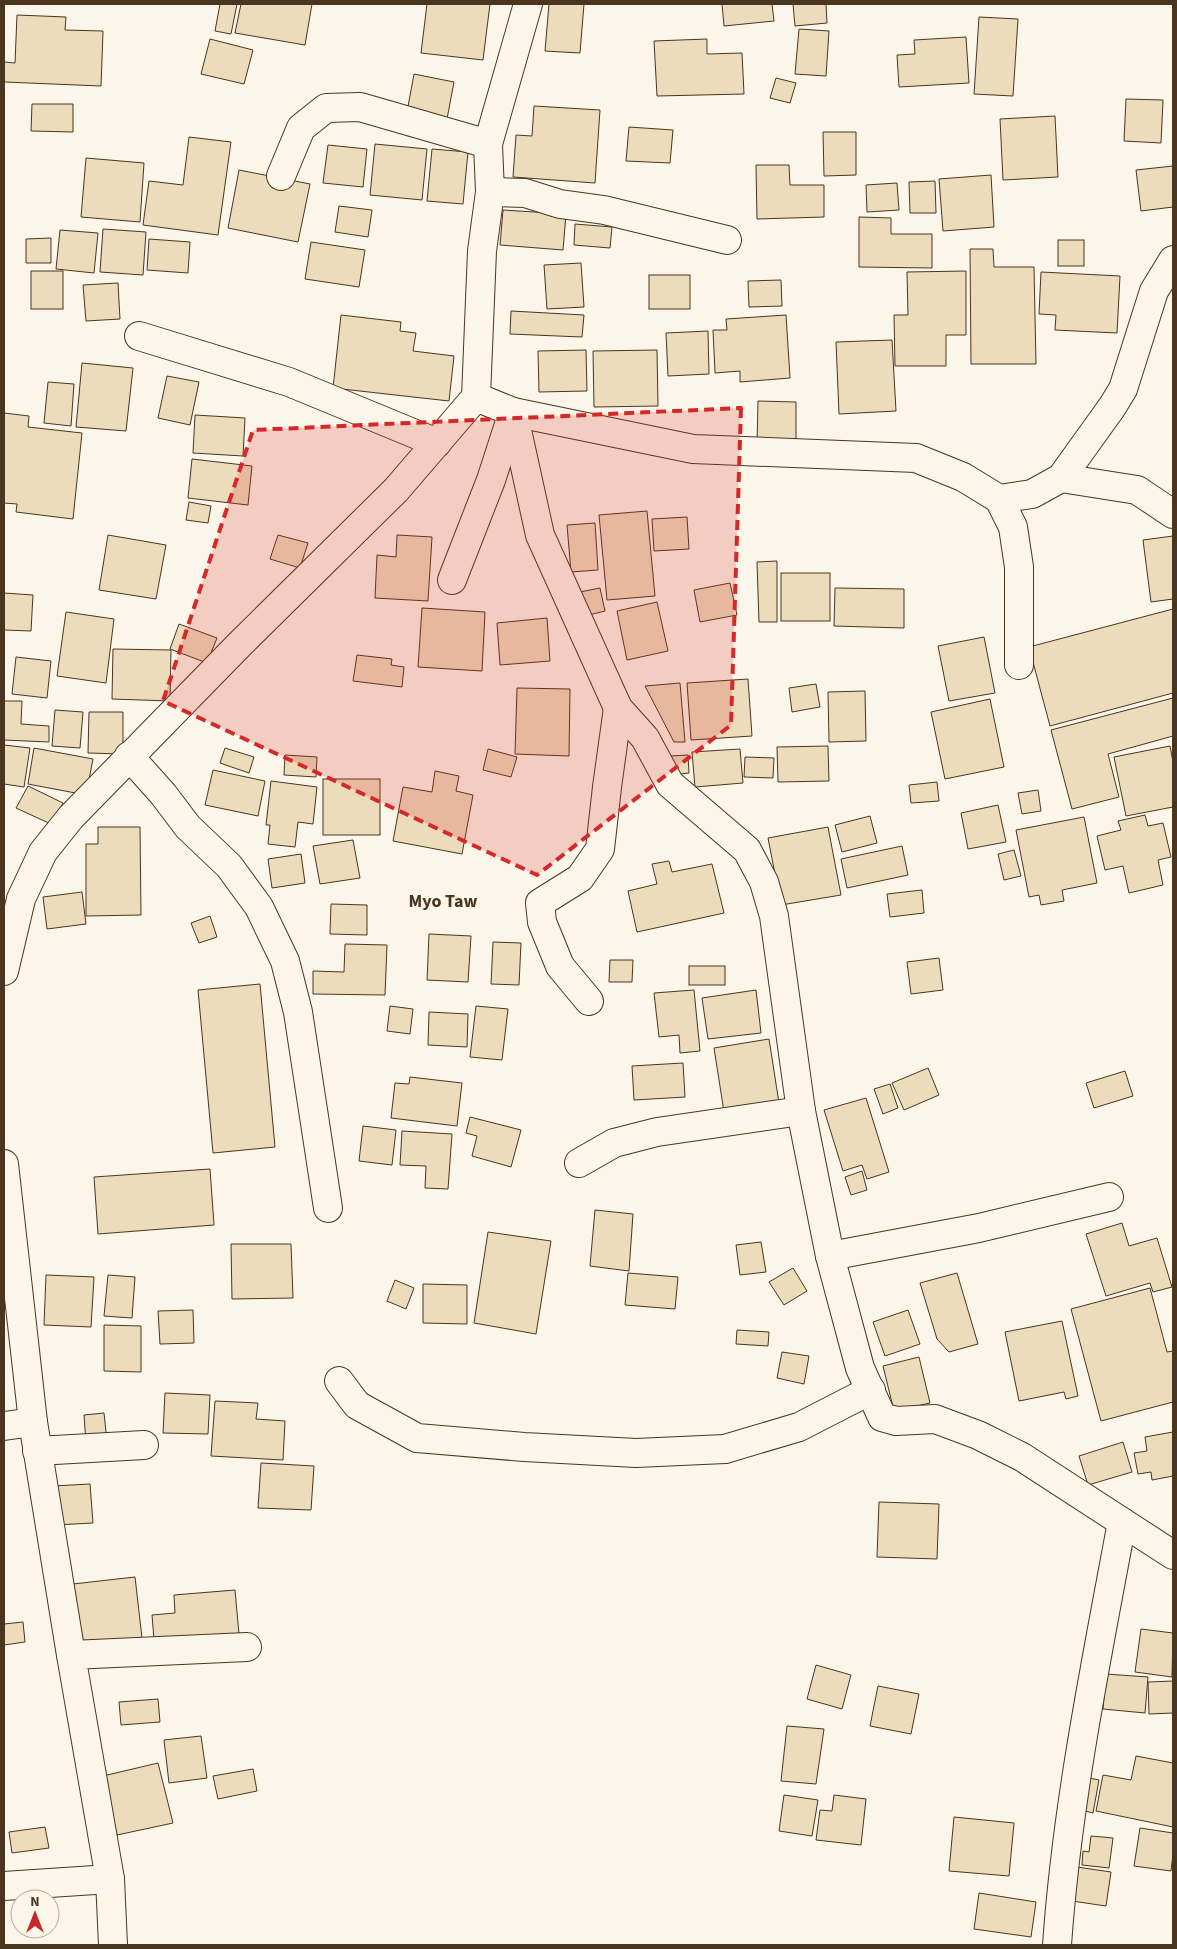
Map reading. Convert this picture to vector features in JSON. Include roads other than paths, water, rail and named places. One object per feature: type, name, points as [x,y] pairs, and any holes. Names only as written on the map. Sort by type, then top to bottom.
[{"type":"street","points":[[4,971],[12,898],[43,852],[71,817],[239,644],[396,490],[476,396],[482,251],[490,192],[488,144],[528,4]]},
{"type":"street","points":[[281,176],[301,128],[326,108],[360,107],[488,144]]},
{"type":"street","points":[[490,192],[525,194],[560,204],[604,210],[727,240]]},
{"type":"street","points":[[999,499],[1032,494],[1061,478],[1112,407],[1123,388],[1154,291],[1173,260]]},
{"type":"street","points":[[139,336],[289,382],[436,443]]},
{"type":"street","points":[[476,396],[513,412],[693,449],[916,458],[962,477],[999,499],[1012,527],[1019,568],[1019,665]]},
{"type":"street","points":[[452,580],[491,480],[513,412]]},
{"type":"street","points":[[513,412],[540,535],[618,708],[645,738],[670,784],[747,850],[764,882],[774,916],[801,1111],[830,1256],[860,1368],[882,1417],[896,1421],[935,1419],[978,1435],[1022,1457],[1173,1555]]},
{"type":"street","points":[[1061,478],[1137,490],[1173,514]]},
{"type":"street","points":[[588,1001],[560,966],[542,922],[540,902],[580,878],[600,849],[618,708]]},
{"type":"street","points":[[130,756],[163,794],[188,828],[229,866],[259,907],[285,961],[298,1012],[328,1208]]},
{"type":"street","points":[[579,1163],[614,1143],[657,1132],[801,1111]]},
{"type":"street","points":[[4,1164],[32,1422],[110,1879],[113,1945]]},
{"type":"street","points":[[830,1256],[979,1228],[1110,1197]]},
{"type":"street","points":[[339,1381],[357,1405],[417,1438],[524,1447],[636,1453],[725,1450],[799,1427],[871,1390]]},
{"type":"street","points":[[4,1426],[32,1422]]},
{"type":"street","points":[[37,1451],[144,1445]]},
{"type":"street","points":[[1057,1945],[1061,1891],[1086,1720],[1122,1522]]},
{"type":"street","points":[[71,1654],[247,1647]]},
{"type":"street","points":[[4,1886],[110,1879]]},
{"type":"district","name":"Myo Taw","points":[[443,901]]}]
